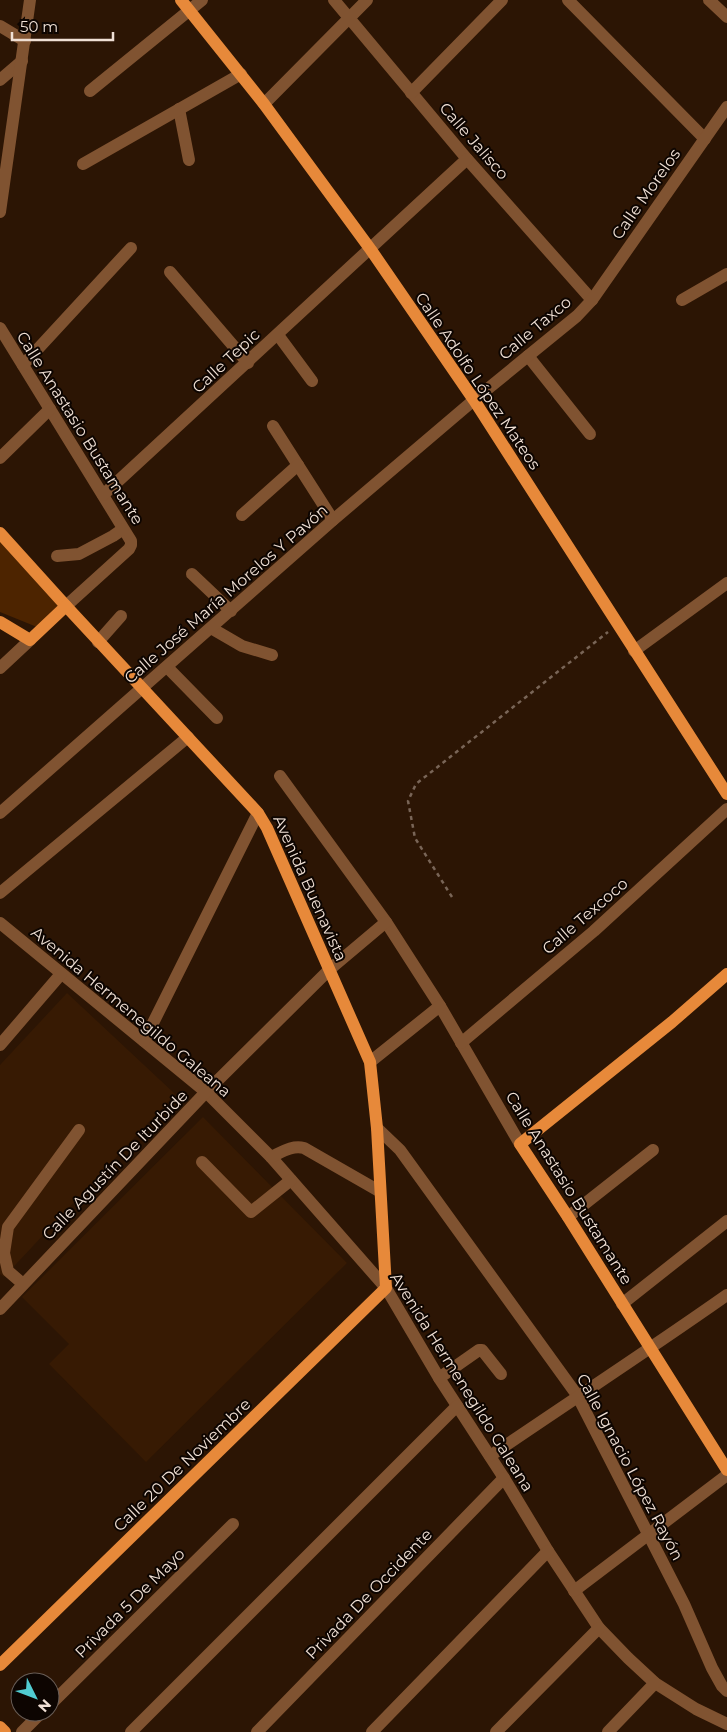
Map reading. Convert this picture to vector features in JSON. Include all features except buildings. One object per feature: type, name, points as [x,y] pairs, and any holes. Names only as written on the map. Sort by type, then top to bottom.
[{"type":"main road","name":"Calle Adolfo López Mateos","points":[[185,5],[264,104],[371,250],[474,400],[727,794]]},
{"type":"main road","name":"Avenida Buenavista","points":[[0,533],[98,642],[258,813],[267,828],[370,1062],[377,1128],[386,1288]]},
{"type":"main road","points":[[0,622],[30,640],[66,606]]},
{"type":"main road","points":[[520,1144],[672,1022],[727,974]]},
{"type":"main road","name":"Calle Anastasio Bustamante","points":[[520,1144],[727,1470]]},
{"type":"main road","name":"Calle 20 De Noviembre","points":[[0,1665],[386,1288]]},
{"type":"main road","points":[[0,1728],[5,1732]]},
{"type":"street","points":[[0,207],[30,0]]},
{"type":"street","points":[[90,91],[185,5],[202,0]]},
{"type":"street","name":"Calle Jalisco","points":[[334,0],[467,159],[592,300]]},
{"type":"street","points":[[264,104],[367,0]]},
{"type":"street","points":[[411,93],[502,0]]},
{"type":"street","points":[[568,0],[705,139]]},
{"type":"street","points":[[709,0],[727,17]]},
{"type":"street","points":[[0,26],[25,41]]},
{"type":"street","points":[[0,80],[22,61]]},
{"type":"street","points":[[83,164],[241,74]]},
{"type":"street","name":"Calle Morelos","points":[[592,300],[727,107]]},
{"type":"street","points":[[179,110],[189,160]]},
{"type":"street","name":"Calle Tepic","points":[[103,495],[371,250],[467,159]]},
{"type":"street","points":[[23,366],[130,248]]},
{"type":"street","points":[[170,272],[248,363]]},
{"type":"street","points":[[682,300],[727,274]]},
{"type":"street","name":"Calle Taxco","points":[[474,400],[577,316],[592,300]]},
{"type":"street","name":"Calle Anastasio Bustamante","points":[[1,332],[103,495],[131,545],[128,550],[66,606]]},
{"type":"street","points":[[278,335],[312,381]]},
{"type":"street","points":[[528,356],[590,434]]},
{"type":"street","name":"Calle José María Morelos Y Pavón","points":[[0,813],[333,520],[474,400]]},
{"type":"street","points":[[0,458],[50,409]]},
{"type":"street","points":[[273,426],[333,520]]},
{"type":"street","points":[[242,515],[298,465]]},
{"type":"street","points":[[57,556],[79,554],[123,529]]},
{"type":"street","points":[[192,574],[231,611]]},
{"type":"street","points":[[634,651],[727,583]]},
{"type":"street","points":[[98,642],[121,616]]},
{"type":"street","points":[[211,628],[242,646],[272,654]]},
{"type":"street","points":[[0,668],[30,640]]},
{"type":"street","points":[[167,667],[217,718]]},
{"type":"street","points":[[0,893],[188,738]]},
{"type":"street","name":"Calle Anastasio Bustamante","points":[[280,776],[386,922],[440,1006],[520,1144]]},
{"type":"street","name":"Calle Texcoco","points":[[461,1043],[594,931],[727,809]]},
{"type":"street","points":[[144,1041],[258,813]]},
{"type":"street","name":"Calle Agustín De Iturbide","points":[[0,1308],[206,1092],[329,970],[386,922]]},
{"type":"street","name":"Avenida Hermenegildo Galeana","points":[[0,923],[206,1092],[270,1156],[386,1288],[439,1378],[599,1628],[656,1683],[696,1709],[727,1724]]},
{"type":"street","points":[[0,1044],[61,974]]},
{"type":"street","points":[[370,1062],[440,1006]]},
{"type":"street","name":"Calle Ignacio López Rayón","points":[[377,1128],[400,1150],[577,1396],[684,1604],[712,1668],[722,1686],[727,1690]]},
{"type":"street","points":[[23,1284],[8,1271],[4,1253],[8,1227],[79,1130]]},
{"type":"street","points":[[270,1156],[297,1146],[304,1148],[380,1191]]},
{"type":"street","points":[[568,1217],[654,1150]]},
{"type":"street","points":[[202,1162],[250,1212],[291,1180]]},
{"type":"street","points":[[622,1304],[727,1221]]},
{"type":"street","points":[[490,1456],[577,1396],[651,1349],[727,1295]]},
{"type":"street","points":[[439,1378],[479,1350],[482,1350],[501,1374]]},
{"type":"street","points":[[130,1732],[457,1406]]},
{"type":"street","points":[[574,1591],[727,1475]]},
{"type":"street","name":"Privada De Occidente","points":[[257,1732],[504,1478]]},
{"type":"street","name":"Privada 5 De Mayo","points":[[60,1694],[233,1524]]},
{"type":"street","points":[[372,1732],[548,1551]]},
{"type":"street","points":[[496,1732],[599,1628]]},
{"type":"street","points":[[608,1732],[656,1683]]},
{"type":"street","points":[[22,1732],[32,1722]]},
{"type":"path","points":[[452,897],[415,838],[408,801],[416,784],[617,624]]},
{"type":"shaded area","points":[[0,540],[60,605],[37,627],[0,612]]},
{"type":"shaded area","points":[[67,993],[175,1094],[4,1277],[0,1274],[0,1065]]},
{"type":"shaded area","points":[[203,1117],[347,1263],[146,1462],[49,1364],[69,1344],[22,1297]]}]
